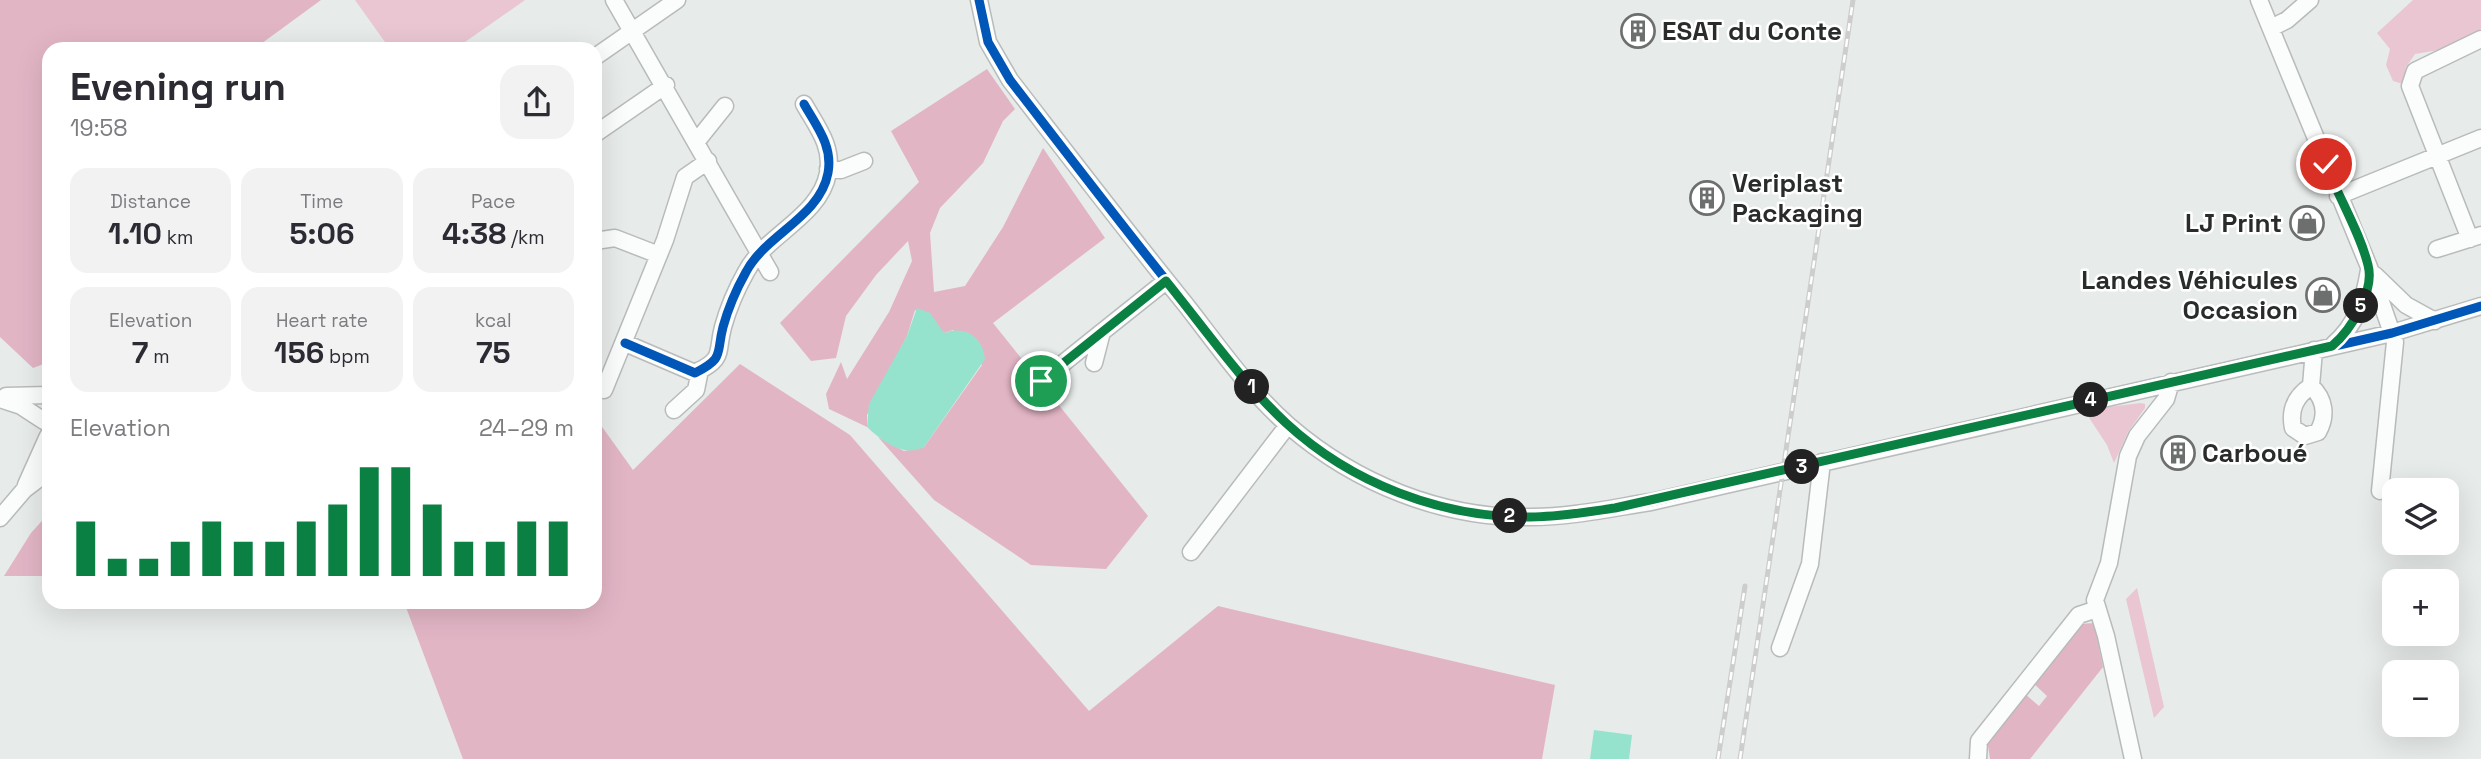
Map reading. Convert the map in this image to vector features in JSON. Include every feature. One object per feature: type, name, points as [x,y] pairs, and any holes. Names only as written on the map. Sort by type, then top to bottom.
[{"type":"street","points":[[614,0],[666,85],[759,255],[771,272]]},
{"type":"street","points":[[602,52],[677,0]]},
{"type":"street","points":[[979,0],[988,42],[1010,80],[1244,379],[1288,425],[1350,470],[1425,503],[1481,514],[1530,517],[1651,502],[2392,333],[2481,306]]},
{"type":"street","points":[[2259,0],[2369,267],[2396,347],[2380,491]]},
{"type":"street","points":[[2271,28],[2287,20],[2310,0]]},
{"type":"street","points":[[2437,249],[2475,237],[2437,154],[2410,86],[2410,77],[2414,71],[2481,39]]},
{"type":"street","points":[[602,129],[666,85]]},
{"type":"street","points":[[625,343],[695,373],[709,366],[722,351],[723,328],[747,270],[814,202],[828,169],[828,146],[804,104]]},
{"type":"street","points":[[697,141],[715,130],[725,106]]},
{"type":"street","points":[[2338,196],[2481,138]]},
{"type":"street","points":[[604,390],[659,255],[684,177],[709,161]]},
{"type":"street","points":[[828,169],[842,170],[864,161]]},
{"type":"street","points":[[602,241],[615,238],[659,255]]},
{"type":"street","points":[[2369,267],[2406,305],[2435,321]]},
{"type":"street","points":[[2332,346],[2347,331],[2359,312],[2369,267]]},
{"type":"street","points":[[1041,381],[1166,281]]},
{"type":"street","points":[[2391,292],[2401,313],[2400,322],[2392,333]]},
{"type":"street","points":[[1094,363],[1102,332]]},
{"type":"street","points":[[2311,386],[2314,350]]},
{"type":"street","points":[[674,410],[696,390],[700,370]]},
{"type":"street","points":[[1978,759],[1979,741],[2079,615],[2096,601],[2109,564],[2128,456],[2137,436],[2166,399],[2171,382]]},
{"type":"street","points":[[2153,386],[2155,413]]},
{"type":"street","points":[[0,397],[42,395]]},
{"type":"street","points":[[0,397],[21,406],[42,427]]},
{"type":"street","points":[[1191,552],[1288,425]]},
{"type":"street","points":[[24,490],[42,445]]},
{"type":"street","points":[[1780,648],[1810,564],[1822,462]]},
{"type":"street","points":[[0,518],[24,490],[42,476]]},
{"type":"street","points":[[2096,601],[2133,759]]},
{"type":"shaded area","points":[[0,0],[321,0],[264,42],[42,42],[42,365],[33,368],[0,337]]},
{"type":"shaded area","points":[[355,0],[525,0],[465,42],[385,42]]},
{"type":"shaded area","points":[[2413,0],[2481,0],[2481,29],[2445,49],[2415,54],[2406,67],[2403,84],[2393,81],[2386,65],[2390,49],[2377,33]]},
{"type":"shaded area","points":[[987,69],[1015,109],[1003,121],[983,163],[940,208],[930,233],[934,292],[965,286],[1003,227],[1043,148],[1105,238],[993,323],[1148,516],[1106,569],[1031,565],[934,500],[878,437],[904,451],[924,447],[982,365],[953,330],[944,333],[915,310],[907,336],[867,415],[867,427],[829,409],[826,394],[841,362],[847,379],[889,312],[912,261],[908,241],[876,275],[846,316],[836,358],[811,361],[780,323],[919,182],[891,131]]},
{"type":"shaded area","points":[[917,308],[930,313],[944,333],[959,331],[972,335],[981,345],[985,359],[924,447],[909,450],[886,442],[867,427],[869,404],[907,336]]},
{"type":"shaded area","points":[[740,364],[850,435],[1089,711],[1218,606],[1555,685],[1542,759],[463,759],[407,609],[602,609],[602,427],[633,470]]},
{"type":"shaded area","points":[[2145,404],[2145,408],[2128,432],[2114,463],[2107,445],[2084,410]]},
{"type":"shaded area","points":[[42,521],[42,576],[4,576],[31,533]]},
{"type":"shaded area","points":[[2137,588],[2164,707],[2154,718],[2126,599]]},
{"type":"shaded area","points":[[2094,623],[2103,667],[2030,759],[1990,759],[1987,739],[2024,693],[2039,706],[2047,696],[2032,682],[2080,624]]},
{"type":"shaded area","points":[[1594,730],[1632,735],[1629,759],[1590,759]]},
{"type":"railway","points":[[1740,759],[1853,0]]},
{"type":"railway","points":[[1718,759],[1745,586]]},
{"type":"cycle path","points":[[979,0],[988,42],[1010,80],[1222,352],[1274,412],[1342,465],[1401,494],[1465,512],[1546,517],[1651,502],[2392,333],[2481,306]]},
{"type":"cycle path","points":[[625,343],[695,373],[715,359],[727,313],[746,272],[766,247],[804,214],[823,188],[829,163],[826,145],[804,104]]},
{"type":"place","name":"ESAT du Conte","points":[[1638,31]]},
{"type":"place","name":"Veriplast Packaging","points":[[1707,198]]},
{"type":"place","name":"LJ Print","points":[[2307,223]]},
{"type":"place","name":"Landes Véhicules Occasion","points":[[2323,295]]},
{"type":"place","name":"Carboué","points":[[2178,453]]},
{"type":"route","points":[[1041,381],[1166,281],[1244,379],[1288,425],[1325,455],[1400,494],[1425,503],[1481,514],[1530,517],[1651,502],[2332,346],[2347,331],[2359,312],[2369,267],[2326,164]]}]
